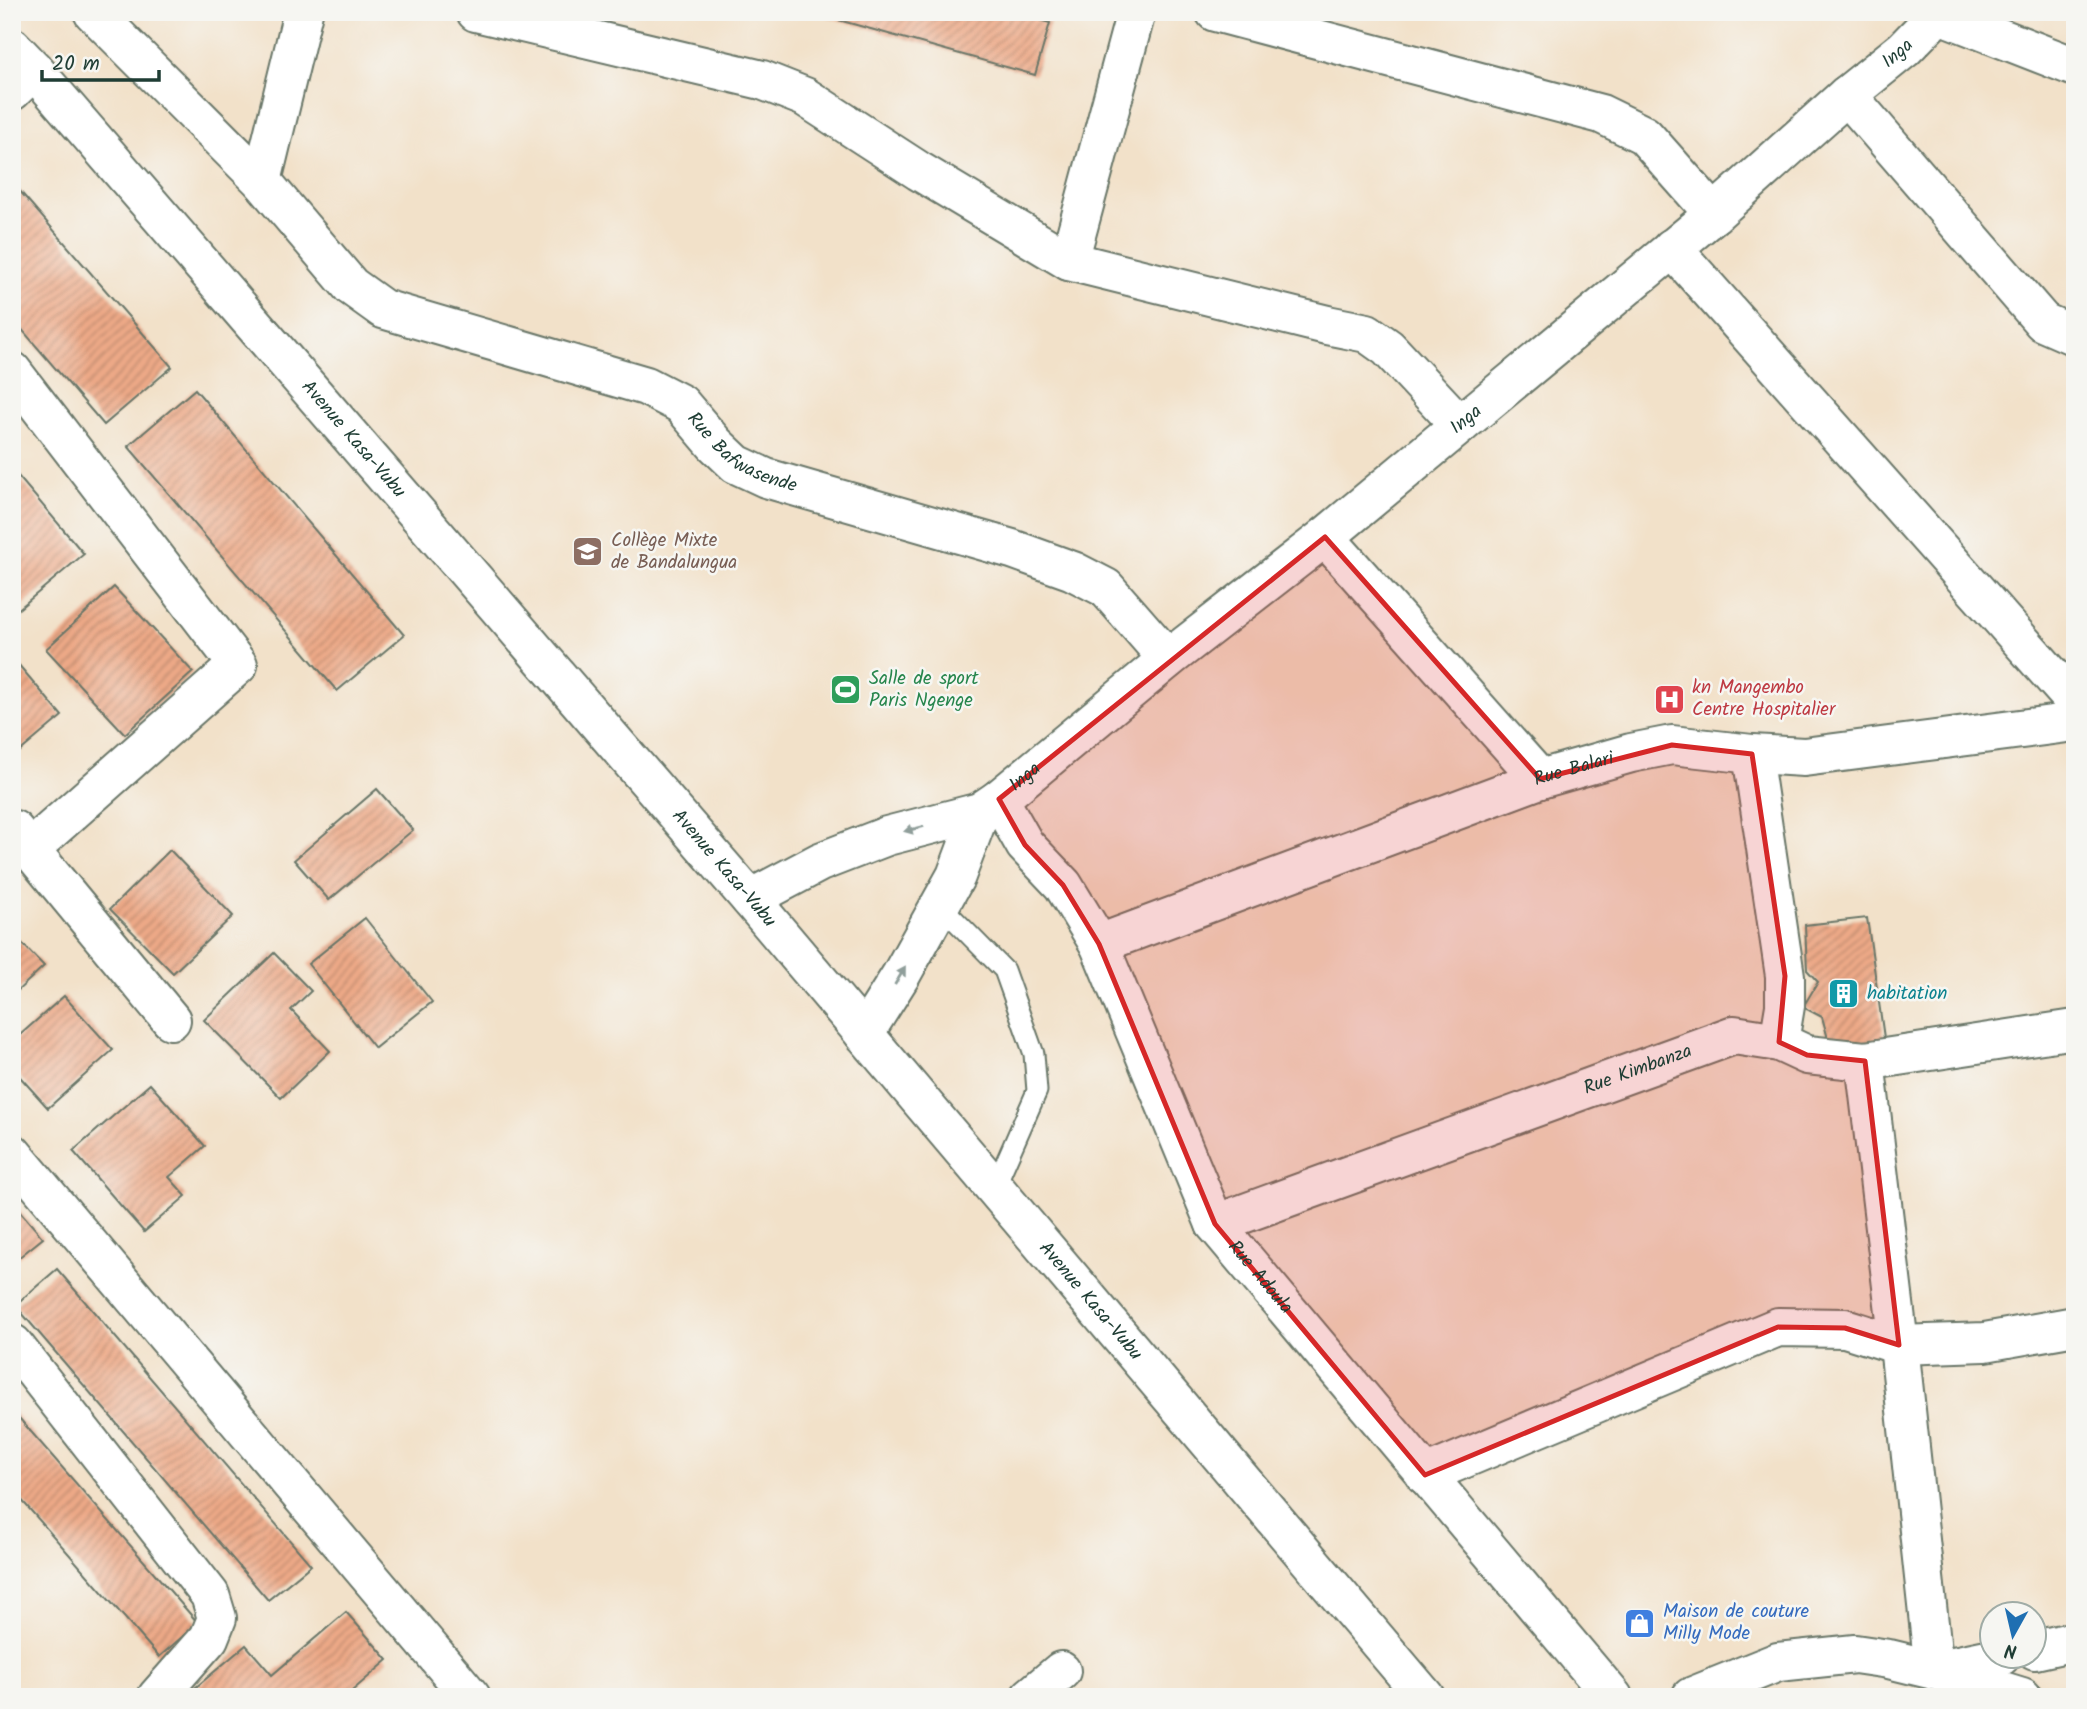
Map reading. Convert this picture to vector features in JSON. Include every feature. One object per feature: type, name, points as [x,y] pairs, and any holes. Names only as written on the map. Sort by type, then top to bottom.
[{"type":"street","name":"Rue Bafwasende","points":[[93,12],[262,181],[351,285],[383,309],[646,386],[681,404],[736,464],[766,478],[1013,549],[1073,571],[1106,588],[1168,659]]},
{"type":"street","points":[[262,181],[303,12]]},
{"type":"street","points":[[476,12],[762,80],[805,97],[1069,261],[1367,333],[1388,348],[1461,425]]},
{"type":"street","points":[[1069,261],[1136,12]]},
{"type":"street","points":[[1215,12],[1601,114],[1644,135],[1714,214]]},
{"type":"street","points":[[1939,13],[2075,67]]},
{"type":"street","name":"Inga","points":[[750,899],[820,862],[887,836],[990,805],[1168,659],[1325,537],[1714,214],[1847,95],[1904,49],[1939,13]]},
{"type":"street","name":"Avenue Kasa-Vubu","points":[[20,69],[750,899],[1425,1697]]},
{"type":"street","points":[[1847,95],[2043,322],[2075,336]]},
{"type":"street","points":[[1672,248],[2075,702]]},
{"type":"street","points":[[13,373],[239,664],[21,839],[172,1020]]},
{"type":"street","points":[[1325,537],[1540,779]]},
{"type":"street","name":"Rue Balari","points":[[1098,944],[1540,779],[1631,753],[1672,745],[1804,757],[2075,722]]},
{"type":"street","points":[[1752,754],[1785,976],[1785,1006],[1779,1042]]},
{"type":"street","name":"Inga","points":[[864,1034],[901,975],[956,876],[990,805]]},
{"type":"street","name":"Rue Adoula","points":[[990,805],[1063,885],[1098,944],[1215,1224],[1613,1697]]},
{"type":"street","name":"Rue Kimbanza","points":[[1215,1224],[1734,1035],[1779,1042],[1807,1055],[1866,1061],[2075,1029]]},
{"type":"street","points":[[1866,1061],[1934,1670]]},
{"type":"street","points":[[12,1153],[456,1692]]},
{"type":"street","points":[[1425,1475],[1778,1327],[1845,1328],[1899,1345],[1985,1342],[2075,1326]]},
{"type":"street","points":[[13,1344],[211,1595],[217,1618],[209,1638],[157,1697]]},
{"type":"street","points":[[2048,1647],[2075,1641]]},
{"type":"street","points":[[1691,1697],[1778,1662],[1855,1654],[1889,1658],[2022,1697]]},
{"type":"street","points":[[1934,1670],[1979,1661]]},
{"type":"street","points":[[1030,1697],[1061,1671]]},
{"type":"lane","points":[[940,905],[1004,970],[1034,1054],[1037,1091],[994,1189]]},
{"type":"highlighted area","points":[[1325,537],[1540,779],[1672,745],[1752,754],[1785,976],[1779,1042],[1807,1055],[1865,1061],[1899,1345],[1845,1328],[1778,1327],[1425,1475],[1215,1224],[1099,944],[1063,885],[1025,845],[999,799]]},
{"type":"building","points":[[810,12],[1011,12],[1050,23],[1035,75]]},
{"type":"building","points":[[12,182],[172,367],[104,425],[12,318]]},
{"type":"building","points":[[195,389],[404,635],[337,691],[128,446]]},
{"type":"building","points":[[12,469],[84,554],[15,612],[12,608]]},
{"type":"building","points":[[114,587],[193,672],[125,734],[46,649]]},
{"type":"building","points":[[12,657],[62,716],[12,758]]},
{"type":"building","points":[[377,789],[413,830],[329,900],[294,860]]},
{"type":"building","points":[[170,850],[233,916],[173,973],[110,909]]},
{"type":"building","points":[[365,918],[432,1002],[375,1048],[308,964]]},
{"type":"building","name":"habitation","points":[[1867,918],[1885,1045],[1832,1053],[1822,1017],[1803,1007],[1818,982],[1807,970],[1805,925]]},
{"type":"building","points":[[12,933],[44,966],[12,996]]},
{"type":"building","points":[[274,953],[311,991],[291,1010],[330,1051],[281,1098],[204,1020]]},
{"type":"building","points":[[64,996],[113,1050],[48,1108],[12,1068],[12,1042]]},
{"type":"building","points":[[150,1084],[205,1146],[169,1177],[186,1196],[144,1232],[73,1151]]},
{"type":"building","points":[[12,1202],[43,1238],[12,1263]]},
{"type":"building","points":[[57,1269],[311,1565],[268,1600],[15,1305]]},
{"type":"building","points":[[12,1410],[198,1623],[159,1657],[12,1489]]},
{"type":"building","points":[[346,1612],[388,1660],[345,1697],[190,1697],[188,1694],[246,1645],[272,1675]]},
{"type":"place","name":"Collège Mixte de Bandalungua","points":[[588,552]]},
{"type":"place","name":"Salle de sport Paris Ngenge","points":[[846,690]]},
{"type":"place","name":"kn Mangembo Centre Hospitalier","points":[[1669,699]]},
{"type":"place","name":"habitation","points":[[1844,994]]},
{"type":"place","name":"Maison de couture Milly Mode","points":[[1640,1623]]}]
